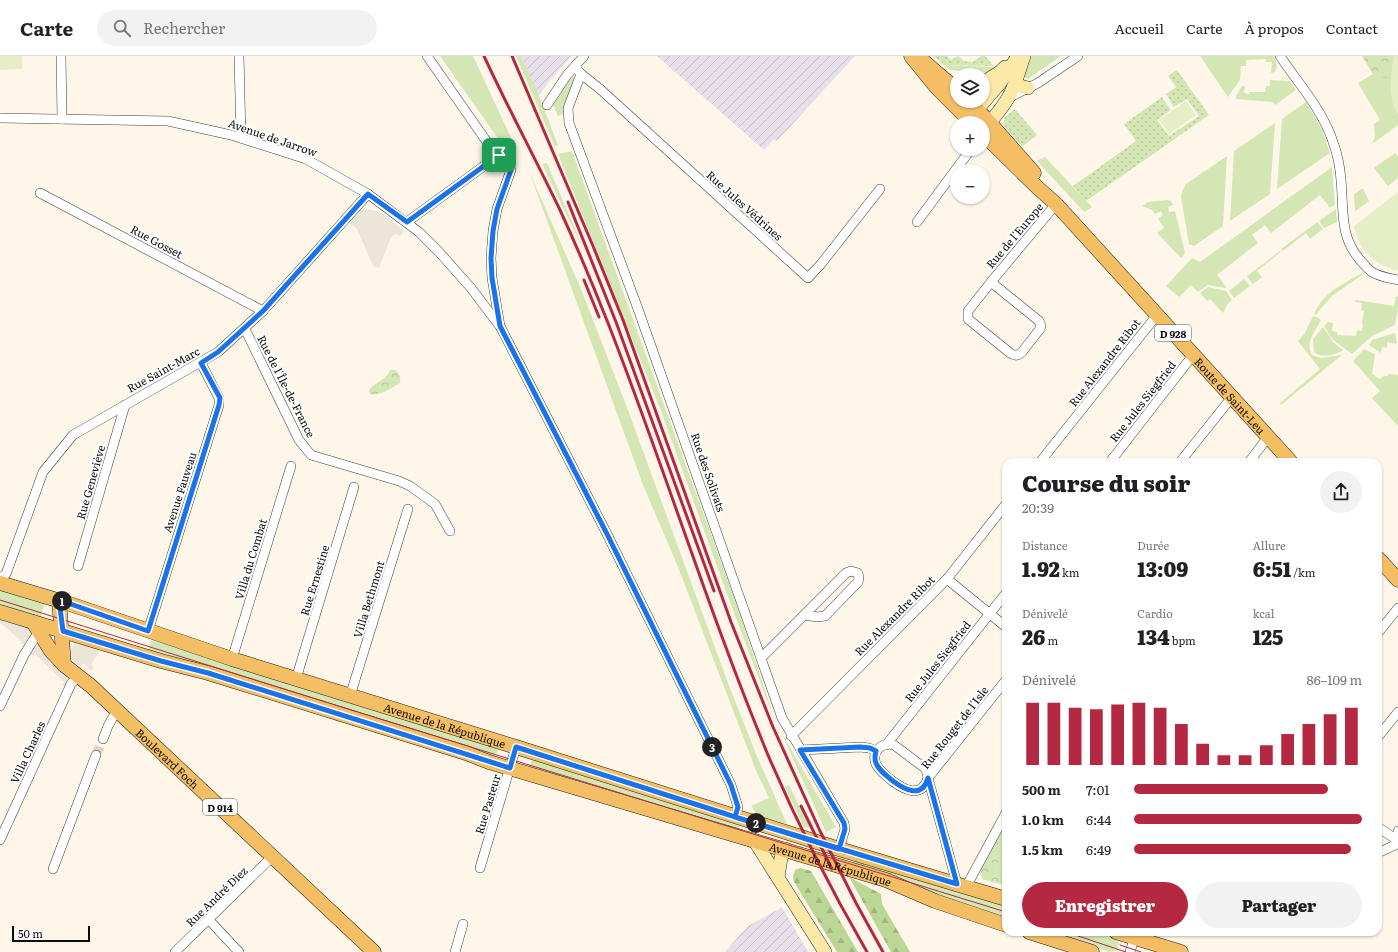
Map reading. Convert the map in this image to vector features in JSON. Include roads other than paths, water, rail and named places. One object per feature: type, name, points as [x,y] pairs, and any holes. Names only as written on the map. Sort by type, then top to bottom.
[{"type":"main road","name":"Route de Saint-Leu","points":[[911,56],[937,88],[971,113]]},
{"type":"main road","points":[[917,56],[950,83]]},
{"type":"main road","name":"Route de Saint-Leu","points":[[990,134],[1033,171],[1056,204],[1287,458]]},
{"type":"main road","points":[[1382,562],[1398,580]]},
{"type":"main road","name":"Avenue de la République","points":[[0,583],[59,600],[232,659],[735,817],[1002,898]]},
{"type":"main road","points":[[59,600],[63,631],[64,665]]},
{"type":"main road","name":"Avenue de la République","points":[[0,612],[36,627],[63,631],[161,661],[208,673],[459,750],[510,768],[886,880],[935,901],[1002,924]]},
{"type":"main road","name":"Boulevard Foch","points":[[36,627],[51,651],[64,665],[91,686],[117,710],[374,952]]},
{"type":"main road","points":[[1042,936],[1092,952]]},
{"type":"main road","points":[[1139,936],[1181,952]]},
{"type":"street","points":[[61,56],[62,119]]},
{"type":"street","points":[[239,56],[241,138]]},
{"type":"street","points":[[427,56],[487,142],[506,161],[511,170],[497,209],[493,231],[491,258],[492,278],[500,326],[607,534],[730,783],[738,807],[735,817]]},
{"type":"street","points":[[547,105],[563,80],[584,56]]},
{"type":"street","points":[[971,113],[1000,83],[1018,56]]},
{"type":"street","points":[[1018,56],[1013,76],[1015,82],[1019,86],[1028,88]]},
{"type":"street","points":[[990,78],[1000,72],[1018,56]]},
{"type":"street","points":[[990,123],[1008,98],[1024,56]]},
{"type":"street","points":[[1008,98],[1038,83],[1078,56]]},
{"type":"street","points":[[1280,56],[1321,114],[1332,139],[1341,180],[1344,224],[1351,250],[1370,271],[1378,275],[1398,280]]},
{"type":"street","points":[[575,67],[581,74]]},
{"type":"street","name":"Rue des Solivats","points":[[581,74],[568,108],[570,128],[644,324],[782,718],[791,736],[844,823],[845,829],[839,849]]},
{"type":"street","name":"Rue Jules Védrines","points":[[581,74],[600,89],[808,278],[821,264],[880,189]]},
{"type":"street","name":"Avenue de Jarrow","points":[[0,118],[168,121],[241,138],[306,159],[368,194],[407,222],[439,252],[471,288],[500,326]]},
{"type":"street","points":[[407,222],[499,155]]},
{"type":"street","points":[[917,222],[966,156]]},
{"type":"street","name":"Rue Gosset","points":[[40,193],[263,311]]},
{"type":"street","name":"Rue Saint-Marc","points":[[0,578],[6,574],[43,472],[73,434],[201,363],[218,352],[263,311],[368,194]]},
{"type":"street","name":"Rue de l'Europe","points":[[991,282],[1041,324],[1040,329],[1018,355],[1013,355],[1010,353],[968,319],[968,311],[991,282],[1056,204]]},
{"type":"street","name":"Rue Alexandre Ribot","points":[[1043,458],[1157,315]]},
{"type":"street","name":"Rue de l'Île-de-France","points":[[245,329],[299,440],[310,455],[399,481],[410,486],[435,504],[450,531]]},
{"type":"street","name":"Rue Jules Siegfried","points":[[1113,458],[1193,356]]},
{"type":"street","name":"Avenue Fauveau","points":[[148,631],[219,405],[220,398],[201,363]]},
{"type":"street","points":[[1183,458],[1232,397]]},
{"type":"street","name":"Rue Geneviève","points":[[78,566],[125,405]]},
{"type":"street","points":[[1252,458],[1268,437]]},
{"type":"street","name":"Villa du Combat","points":[[232,659],[291,466]]},
{"type":"street","name":"Rue Ernestine","points":[[296,679],[354,487]]},
{"type":"street","name":"Villa Bethmont","points":[[350,696],[408,509]]},
{"type":"street","name":"Rue Alexandre Ribot","points":[[791,736],[947,579],[1002,509]]},
{"type":"street","points":[[761,658],[846,574],[851,571],[858,573],[860,579],[858,582],[825,616],[817,618],[805,615]]},
{"type":"street","points":[[947,579],[1002,624]]},
{"type":"street","name":"Rue Jules Siegfried","points":[[886,745],[1002,598]]},
{"type":"street","points":[[1382,628],[1398,608]]},
{"type":"street","points":[[0,706],[36,627]]},
{"type":"street","name":"Villa Charles","points":[[0,840],[72,684],[78,676]]},
{"type":"street","name":"Rue Rouget de l'Isle","points":[[961,886],[928,778],[1002,685]]},
{"type":"street","points":[[103,739],[117,710]]},
{"type":"street","points":[[1382,732],[1398,712]]},
{"type":"street","points":[[890,744],[898,747],[926,769],[928,778],[920,789],[914,791],[905,789],[880,770],[875,760],[876,751],[880,747],[886,745],[890,744]]},
{"type":"street","name":"Rue Pasteur","points":[[480,868],[516,747]]},
{"type":"street","points":[[800,750],[860,747],[870,748],[876,751]]},
{"type":"street","points":[[52,869],[96,755]]},
{"type":"street","points":[[961,886],[1002,819]]},
{"type":"street","points":[[1382,829],[1397,837],[1382,850]]},
{"type":"street","points":[[754,840],[825,952]]},
{"type":"street","points":[[778,877],[780,858],[785,849]]},
{"type":"street","name":"Rue André Diez","points":[[178,951],[273,856]]},
{"type":"street","points":[[209,920],[239,952]]},
{"type":"street","points":[[455,952],[463,924]]},
{"type":"street","points":[[1130,952],[1136,936]]},
{"type":"tunnel","points":[[96,755],[103,739]]},
{"type":"tram line","points":[[0,600],[1002,911]]},
{"type":"tram line","points":[[1078,936],[1126,952]]},
{"type":"tram line","points":[[1120,945],[1141,952]]},
{"type":"railway","points":[[484,56],[560,210],[597,295],[629,377],[746,702],[768,755],[814,855],[867,952]]},
{"type":"railway","points":[[512,56],[623,320],[731,622],[773,727],[820,831],[856,903],[883,952]]},
{"type":"railway","points":[[568,202],[616,322],[714,591]]},
{"type":"railway","points":[[584,280],[599,317]]},
{"type":"railway","points":[[801,806],[832,869]]}]
